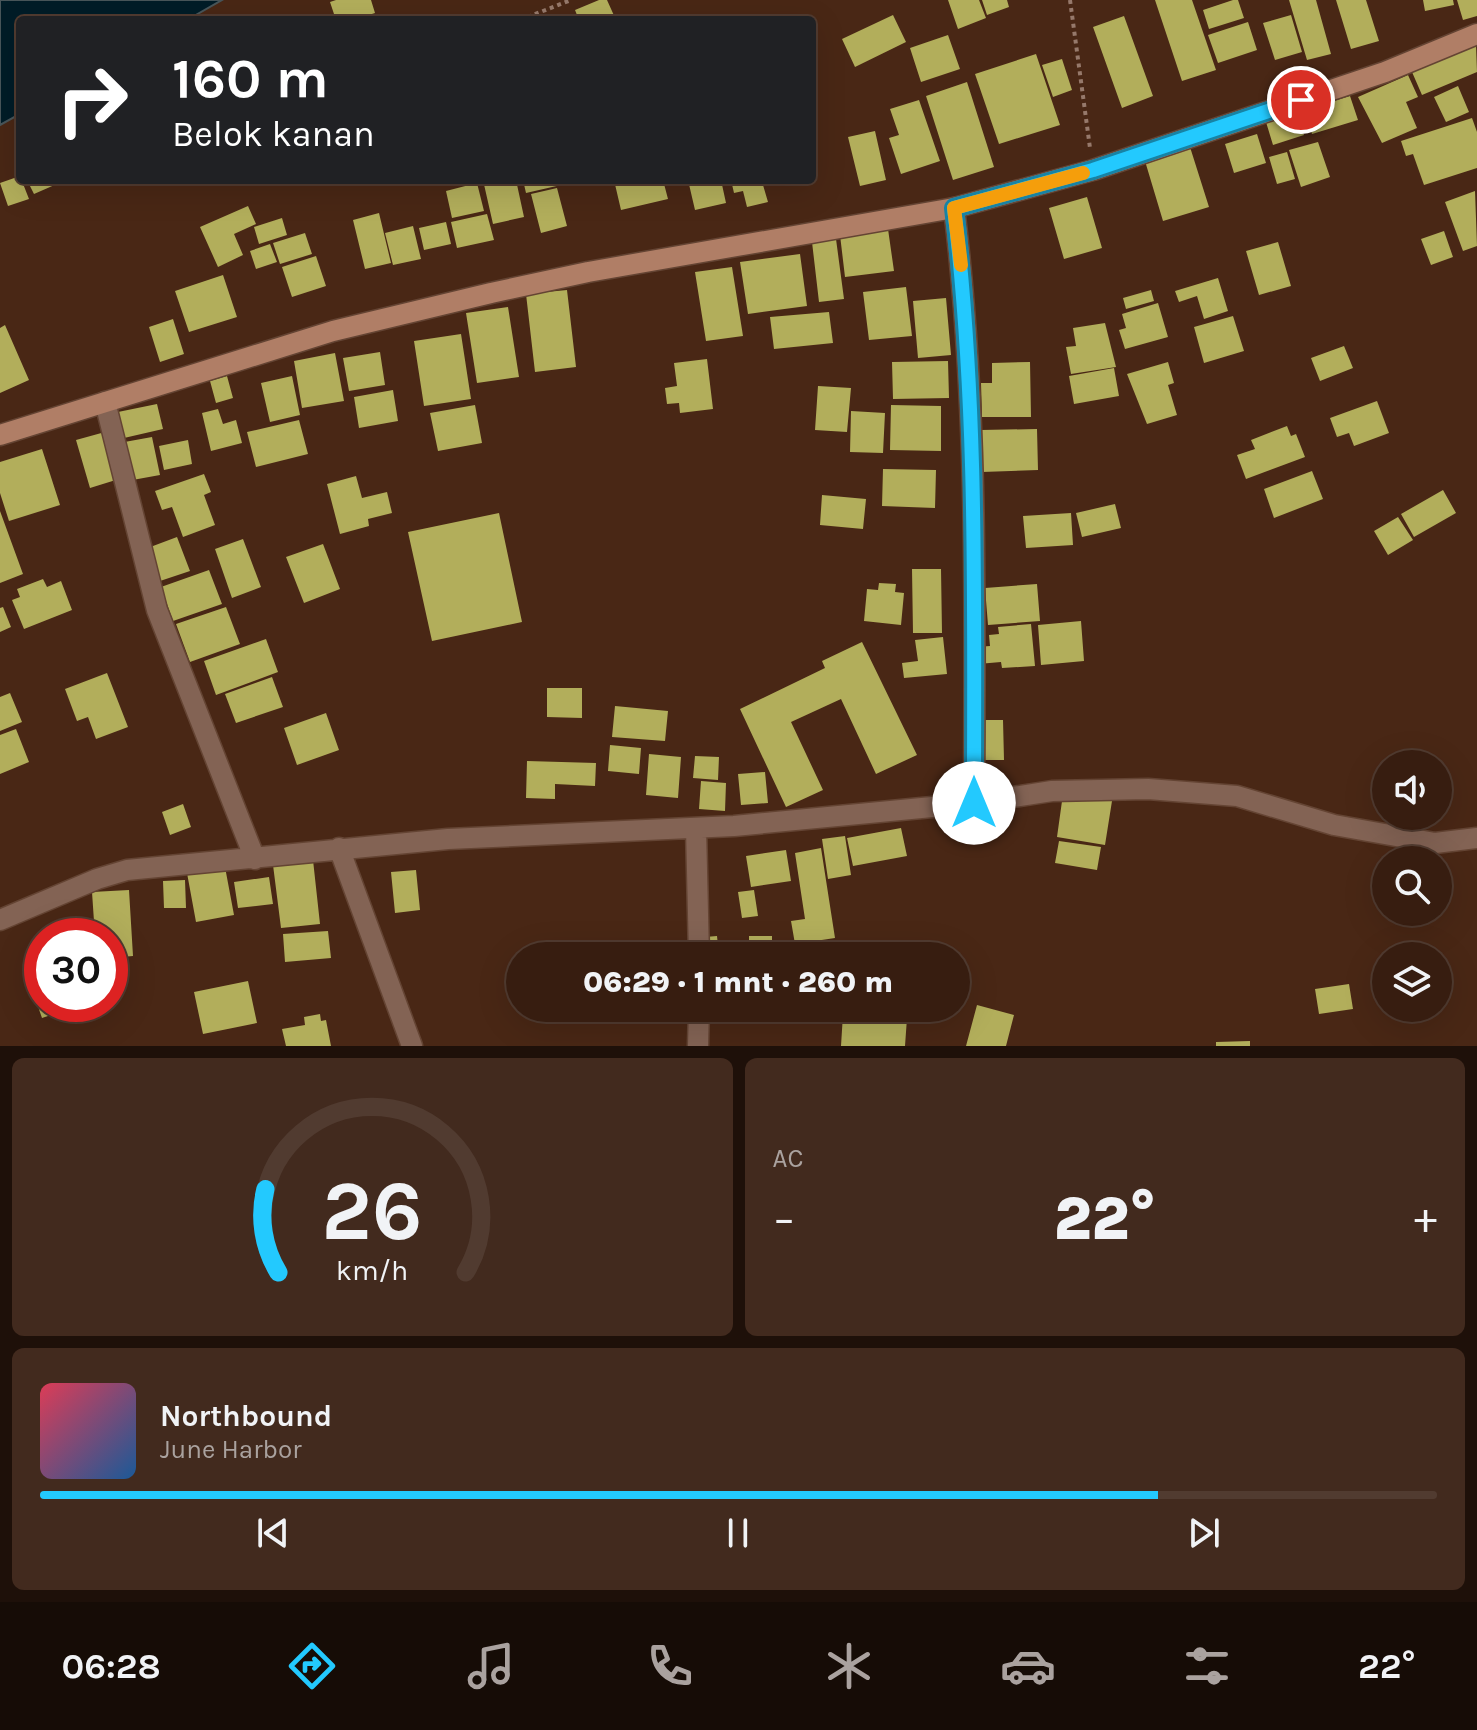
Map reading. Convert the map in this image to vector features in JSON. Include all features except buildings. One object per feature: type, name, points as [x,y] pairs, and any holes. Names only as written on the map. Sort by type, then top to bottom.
[{"type":"street","points":[[0,435],[333,331],[491,293],[588,272],[954,208],[1093,170],[1385,72],[1477,34]]},
{"type":"street","points":[[954,208],[968,353],[975,606],[974,803]]},
{"type":"street","points":[[105,402],[157,610],[255,859]]},
{"type":"street","points":[[0,920],[76,887],[127,870],[448,839],[696,828],[974,803],[1052,791],[1148,789],[1237,796],[1334,825],[1435,843],[1477,838]]},
{"type":"street","points":[[696,828],[699,942]]},
{"type":"street","points":[[339,848],[412,1046]]},
{"type":"street","points":[[698,1046],[699,1022]]},
{"type":"path","points":[[530,16],[571,0]]},
{"type":"path","points":[[1070,0],[1093,170]]},
{"type":"water","points":[[0,0],[222,0],[194,16],[16,16],[16,116],[0,125]]},
{"type":"slow traffic","points":[[961,265],[954,208],[1083,173]]},
{"type":"route","points":[[974,803],[975,606],[968,353],[954,208],[1093,170],[1301,100]]}]
